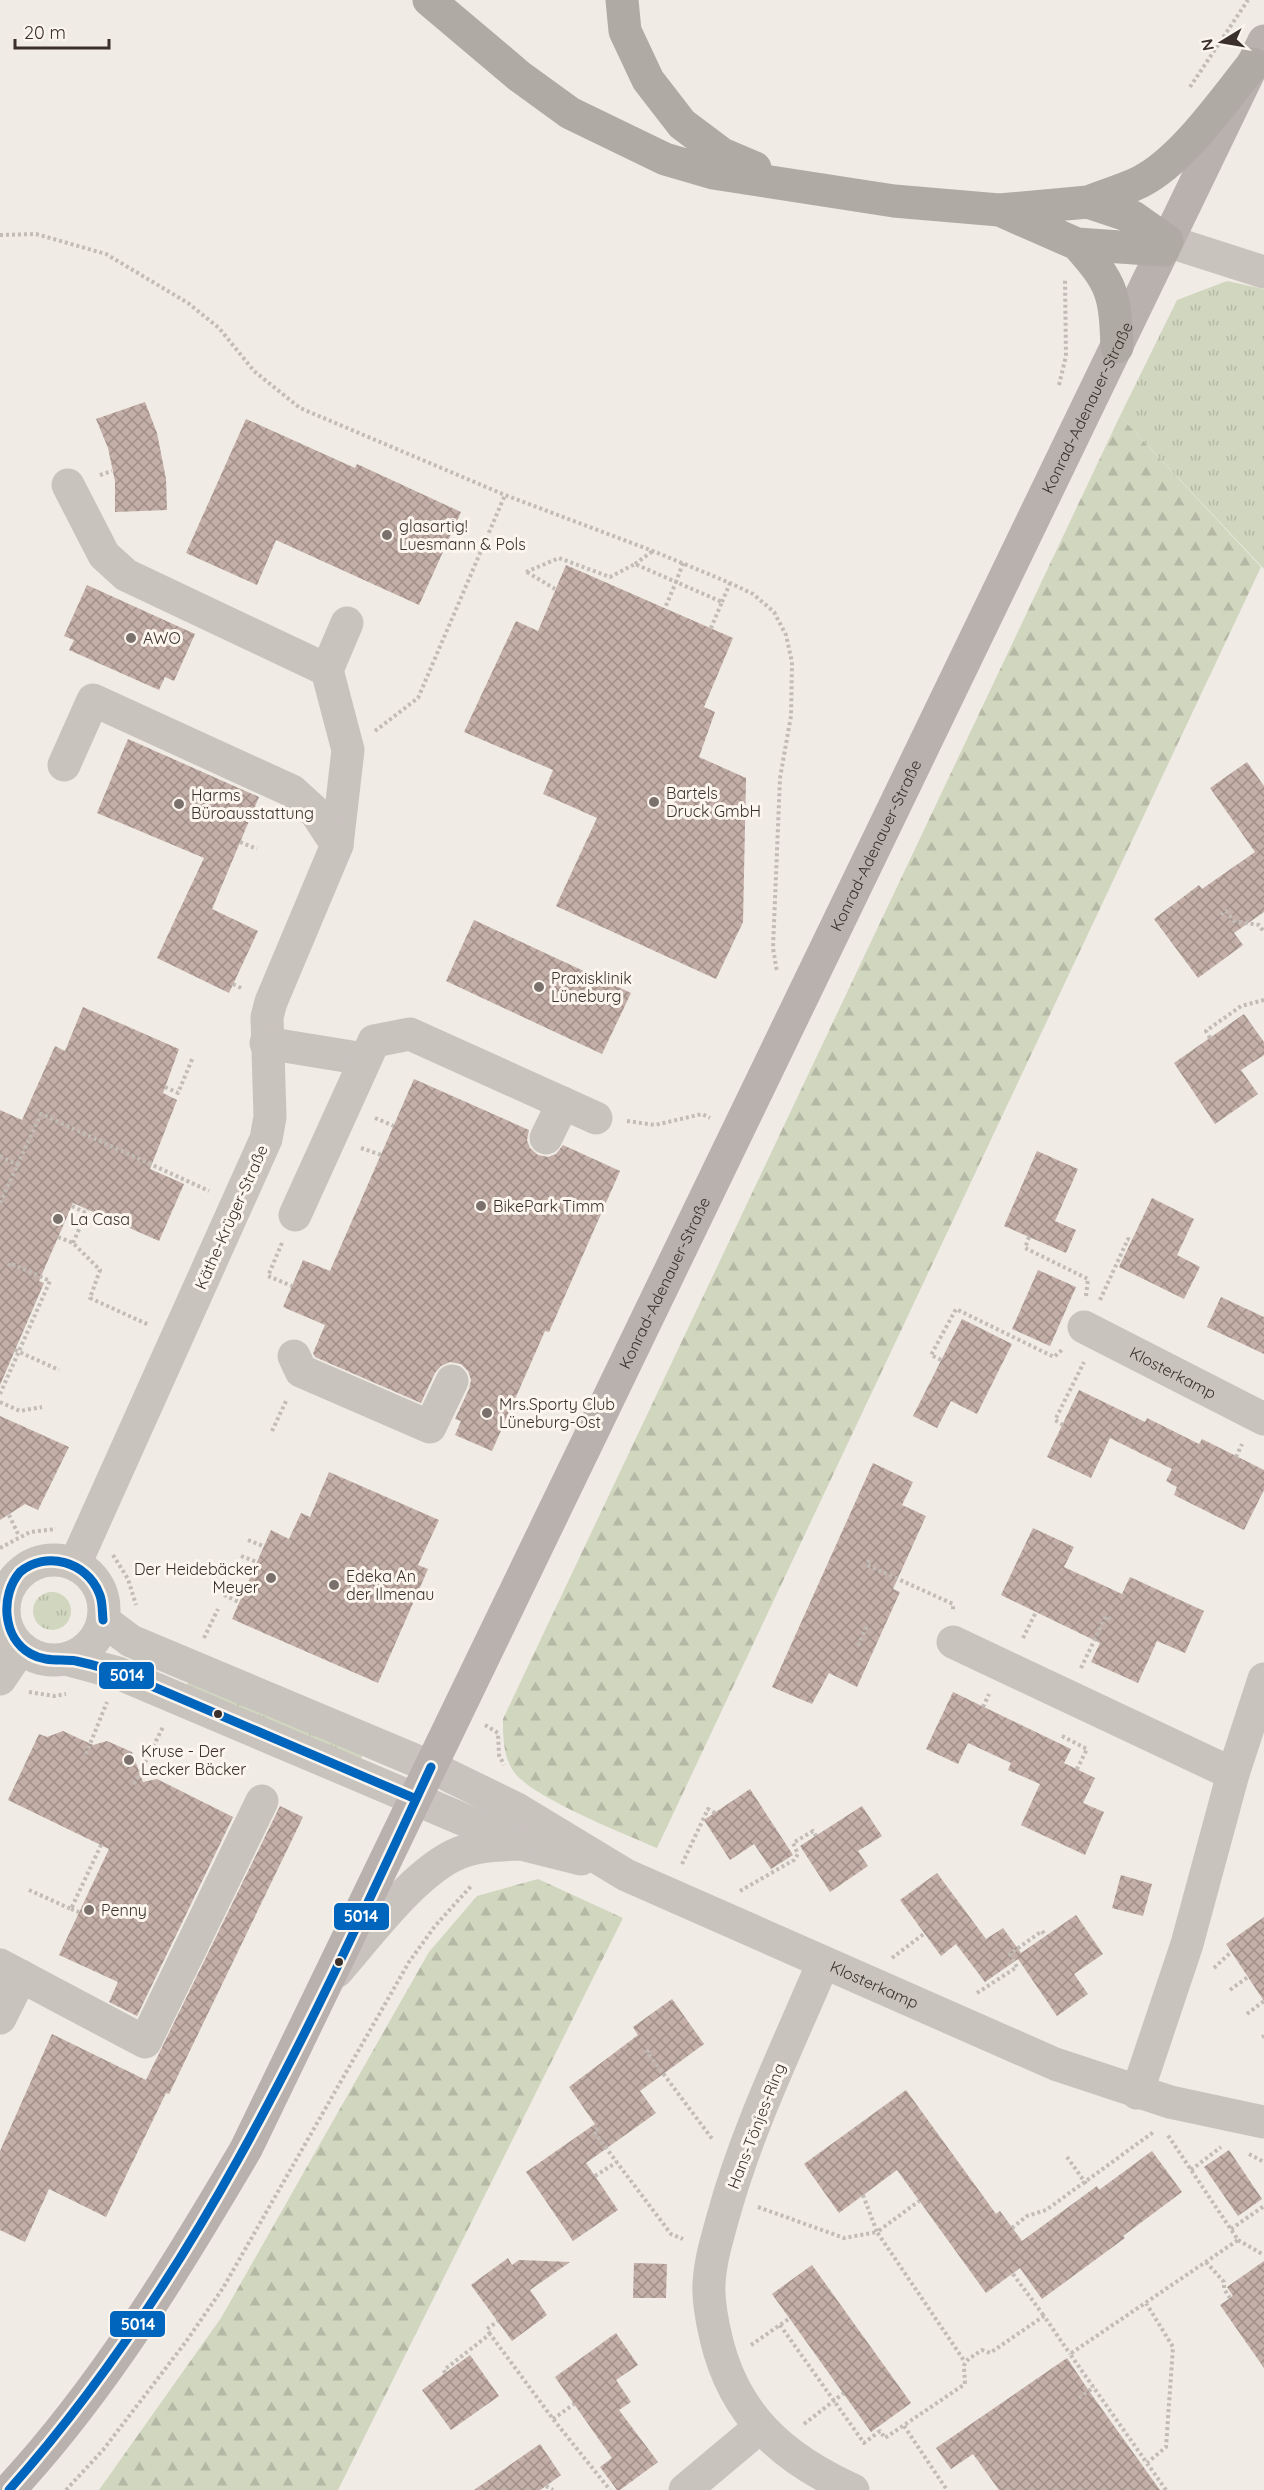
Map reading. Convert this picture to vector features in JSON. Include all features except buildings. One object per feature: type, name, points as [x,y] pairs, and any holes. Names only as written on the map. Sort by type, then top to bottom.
[{"type":"highway","points":[[429,0],[519,76],[580,118],[665,159],[712,173],[894,201],[999,210],[1088,202],[1141,182],[1169,161],[1201,127],[1258,52]]},
{"type":"highway","points":[[622,0],[625,31],[648,80],[682,124],[722,154],[793,184]]},
{"type":"highway","points":[[1088,202],[1133,217],[1165,245]]},
{"type":"highway","points":[[999,210],[1077,244],[1165,245]]},
{"type":"highway","points":[[1077,244],[1101,271],[1110,290],[1116,311],[1118,347]]},
{"type":"main road","name":"Konrad-Adenauer-Straße","points":[[9,2490],[86,2397],[140,2321],[193,2240],[246,2150],[1118,347],[1258,52]]},
{"type":"street","points":[[1165,245],[1264,272]]},
{"type":"street","points":[[68,485],[104,555],[126,575],[327,670]]},
{"type":"street","points":[[347,623],[327,670],[348,750]]},
{"type":"street","points":[[64,765],[93,700],[292,791],[316,813],[337,845]]},
{"type":"street","name":"Käthe-Krüger-Straße","points":[[75,1564],[266,1139],[270,1117],[267,1017],[271,1002],[337,845],[348,750]]},
{"type":"street","points":[[295,1215],[374,1041],[410,1034],[596,1118]]},
{"type":"street","points":[[266,1043],[364,1059]]},
{"type":"street","points":[[546,1138],[563,1103]]},
{"type":"street","name":"Klosterkamp","points":[[1089,1329],[1264,1419]]},
{"type":"street","points":[[294,1356],[301,1371],[430,1427],[452,1381]]},
{"type":"street","points":[[44,1560],[59,1560],[75,1564],[99,1587],[104,1603],[103,1620],[90,1645],[79,1653],[66,1659],[43,1659],[21,1648],[11,1636],[4,1621],[4,1587],[29,1566],[44,1560]]},
{"type":"street","name":"Klosterkamp","points":[[103,1620],[131,1641],[431,1767],[518,1809],[614,1867],[669,1893],[1056,2064],[1137,2092],[1166,2114],[1264,2122]]},
{"type":"street","points":[[953,1642],[1233,1774]]},
{"type":"street","points":[[0,1678],[21,1648]]},
{"type":"street","name":"Klosterkamp","points":[[66,1659],[118,1673],[521,1844],[614,1867]]},
{"type":"street","points":[[1137,2092],[1187,1944],[1233,1774],[1264,1679]]},
{"type":"street","points":[[0,2018],[11,1971],[145,2042],[262,1801]]},
{"type":"street","name":"Klosterkamp","points":[[328,1980],[430,1870],[459,1853],[486,1846],[521,1844]]},
{"type":"street","name":"Hans-Tönjes-Ring","points":[[823,1963],[742,2156],[714,2250],[709,2284],[712,2324],[722,2365],[737,2397],[769,2436],[829,2479],[852,2490]]},
{"type":"street","points":[[685,2490],[769,2436]]},
{"type":"path","points":[[1185,94],[1248,0]]},
{"type":"path","points":[[0,235],[36,234],[106,254],[188,303],[219,328],[254,371],[300,408],[506,495],[653,550],[730,583],[753,594],[774,612],[786,635],[792,662],[791,716],[780,778],[773,937],[779,983]]},
{"type":"path","points":[[348,750],[418,698],[506,495]]},
{"type":"path","points":[[555,589],[526,572],[559,558],[610,577],[635,564],[653,550]]},
{"type":"path","points":[[665,608],[683,563]]},
{"type":"path","points":[[635,564],[722,602]]},
{"type":"path","points":[[711,628],[730,583]]},
{"type":"path","points":[[240,842],[257,849]]},
{"type":"path","points":[[1221,915],[1226,911],[1234,921],[1259,925],[1264,932]]},
{"type":"path","points":[[1210,1038],[1206,1031],[1241,1006],[1264,1000]]},
{"type":"path","points":[[165,1087],[178,1093],[193,1058]]},
{"type":"path","points":[[0,1203],[41,1114],[113,1150],[237,1204]]},
{"type":"path","points":[[596,1118],[655,1125],[702,1114],[714,1119]]},
{"type":"path","points":[[0,1156],[19,1166]]},
{"type":"path","points":[[72,1206],[87,1211],[73,1243]]},
{"type":"path","points":[[58,1237],[73,1243],[100,1270],[90,1298],[177,1337]]},
{"type":"path","points":[[1029,1237],[1025,1248],[1088,1279],[1089,1329]]},
{"type":"path","points":[[1062,1425],[1055,1420],[1089,1329],[1128,1239],[1132,1241]]},
{"type":"path","points":[[0,1394],[17,1351],[50,1281],[10,1263],[8,1268]]},
{"type":"path","points":[[268,1276],[292,1286]]},
{"type":"path","points":[[941,1360],[931,1355],[956,1309],[1054,1358],[1089,1329]]},
{"type":"path","points":[[17,1351],[58,1370]]},
{"type":"path","points":[[0,1402],[20,1411],[42,1407]]},
{"type":"path","points":[[9,1515],[19,1536]]},
{"type":"path","points":[[248,1540],[263,1546]]},
{"type":"path","points":[[241,1556],[257,1562]]},
{"type":"path","points":[[869,1560],[867,1565],[953,1604],[953,1642]]},
{"type":"path","points":[[224,1595],[239,1602]]},
{"type":"path","points":[[1067,1696],[1106,1617],[1110,1620]]},
{"type":"path","points":[[858,1646],[867,1626]]},
{"type":"path","points":[[86,1754],[108,1700]]},
{"type":"path","points":[[1062,1736],[1087,1749],[1077,1769]]},
{"type":"path","points":[[669,1893],[708,1809],[715,1813]]},
{"type":"path","points":[[706,1910],[794,1860],[798,1854],[793,1843],[813,1831],[816,1836]]},
{"type":"path","points":[[71,1909],[101,1845]]},
{"type":"path","points":[[66,2490],[103,2450],[224,2288],[409,1962],[435,1926],[473,1884],[459,1853]]},
{"type":"path","points":[[29,1890],[79,1912]]},
{"type":"path","points":[[958,2022],[966,2000],[1017,1967],[1010,1954],[1042,1931],[1046,1936]]},
{"type":"path","points":[[1214,1968],[1231,1952]]},
{"type":"path","points":[[1230,1990],[1248,1977]]},
{"type":"path","points":[[1247,2014],[1264,2001]]},
{"type":"path","points":[[649,2050],[646,2052],[715,2143],[742,2156]]},
{"type":"path","points":[[1012,2228],[1027,2216],[1046,2210],[1085,2184],[1166,2114],[1238,2240],[1264,2255]]},
{"type":"path","points":[[598,2128],[594,2132],[671,2234],[714,2250]]},
{"type":"path","points":[[1066,2157],[1085,2184]]},
{"type":"path","points":[[595,2176],[617,2162]]},
{"type":"path","points":[[863,2195],[877,2232],[965,2362]]},
{"type":"path","points":[[729,2197],[844,2238],[877,2232],[919,2201]]},
{"type":"path","points":[[1231,2229],[1264,2206]]},
{"type":"path","points":[[1070,2354],[1238,2240]]},
{"type":"path","points":[[1206,2262],[1224,2282],[1224,2289],[1230,2298]]},
{"type":"path","points":[[1013,2274],[1166,2490]]},
{"type":"path","points":[[1146,2303],[1173,2347],[1166,2447],[1147,2463]]},
{"type":"path","points":[[780,2325],[864,2443],[880,2431],[885,2438],[965,2384],[962,2371],[965,2362],[982,2350],[990,2353],[1044,2316]]},
{"type":"path","points":[[722,2365],[790,2318]]},
{"type":"path","points":[[498,2321],[487,2329],[490,2334],[553,2419],[610,2490]]},
{"type":"path","points":[[445,2373],[444,2370],[490,2334]]},
{"type":"path","points":[[1079,2398],[1094,2387]]},
{"type":"path","points":[[769,2436],[834,2402],[844,2393]]},
{"type":"path","points":[[553,2419],[574,2404]]},
{"type":"path","points":[[904,2426],[947,2490]]},
{"type":"path","points":[[546,2486],[553,2490]]},
{"type":"green space","points":[[1227,281],[1264,289],[1264,569],[1120,416],[1177,300]]},
{"type":"green space","points":[[1120,416],[1261,567],[657,1848],[559,1804],[524,1782],[514,1772],[508,1760],[503,1719]]},
{"type":"green space","points":[[52,1592],[59,1593],[65,1598],[70,1604],[70,1618],[65,1624],[59,1629],[52,1630],[45,1629],[39,1624],[34,1618],[33,1611],[34,1604],[39,1598],[45,1593]]},
{"type":"green space","points":[[190,1678],[364,1751],[360,1762],[186,1688]]},
{"type":"green space","points":[[538,1879],[623,1918],[338,2490],[99,2490],[221,2318],[429,1952],[477,1896]]},
{"type":"transit line","name":"5014","points":[[103,1620],[101,1599],[93,1582],[76,1567],[65,1563],[53,1561],[30,1565],[20,1572],[9,1592],[7,1616],[14,1638],[21,1647],[36,1657],[76,1661],[133,1678],[416,1799]]},
{"type":"transit line","name":"5014","points":[[9,2490],[76,2409],[138,2324],[194,2235],[246,2145],[295,2052],[431,1767]]},
{"type":"place","name":"glasartig! Luesmann & Pols","points":[[387,535]]},
{"type":"place","name":"AWO","points":[[131,638]]},
{"type":"place","name":"Bartels Druck GmbH","points":[[654,802]]},
{"type":"place","name":"Harms Büroausstattung","points":[[179,804]]},
{"type":"place","name":"Praxisklinik Lüneburg","points":[[539,987]]},
{"type":"place","name":"BikePark Timm","points":[[481,1206]]},
{"type":"place","name":"La Casa","points":[[58,1219]]},
{"type":"place","name":"Mrs.Sporty Club Lüneburg-Ost","points":[[487,1413]]},
{"type":"place","name":"Der Heidebäcker Meyer","points":[[271,1578]]},
{"type":"place","name":"Edeka An der Ilmenau","points":[[334,1585]]},
{"type":"place","name":"Kruse - Der Lecker Bäcker","points":[[129,1760]]},
{"type":"place","name":"Penny","points":[[89,1910]]}]
